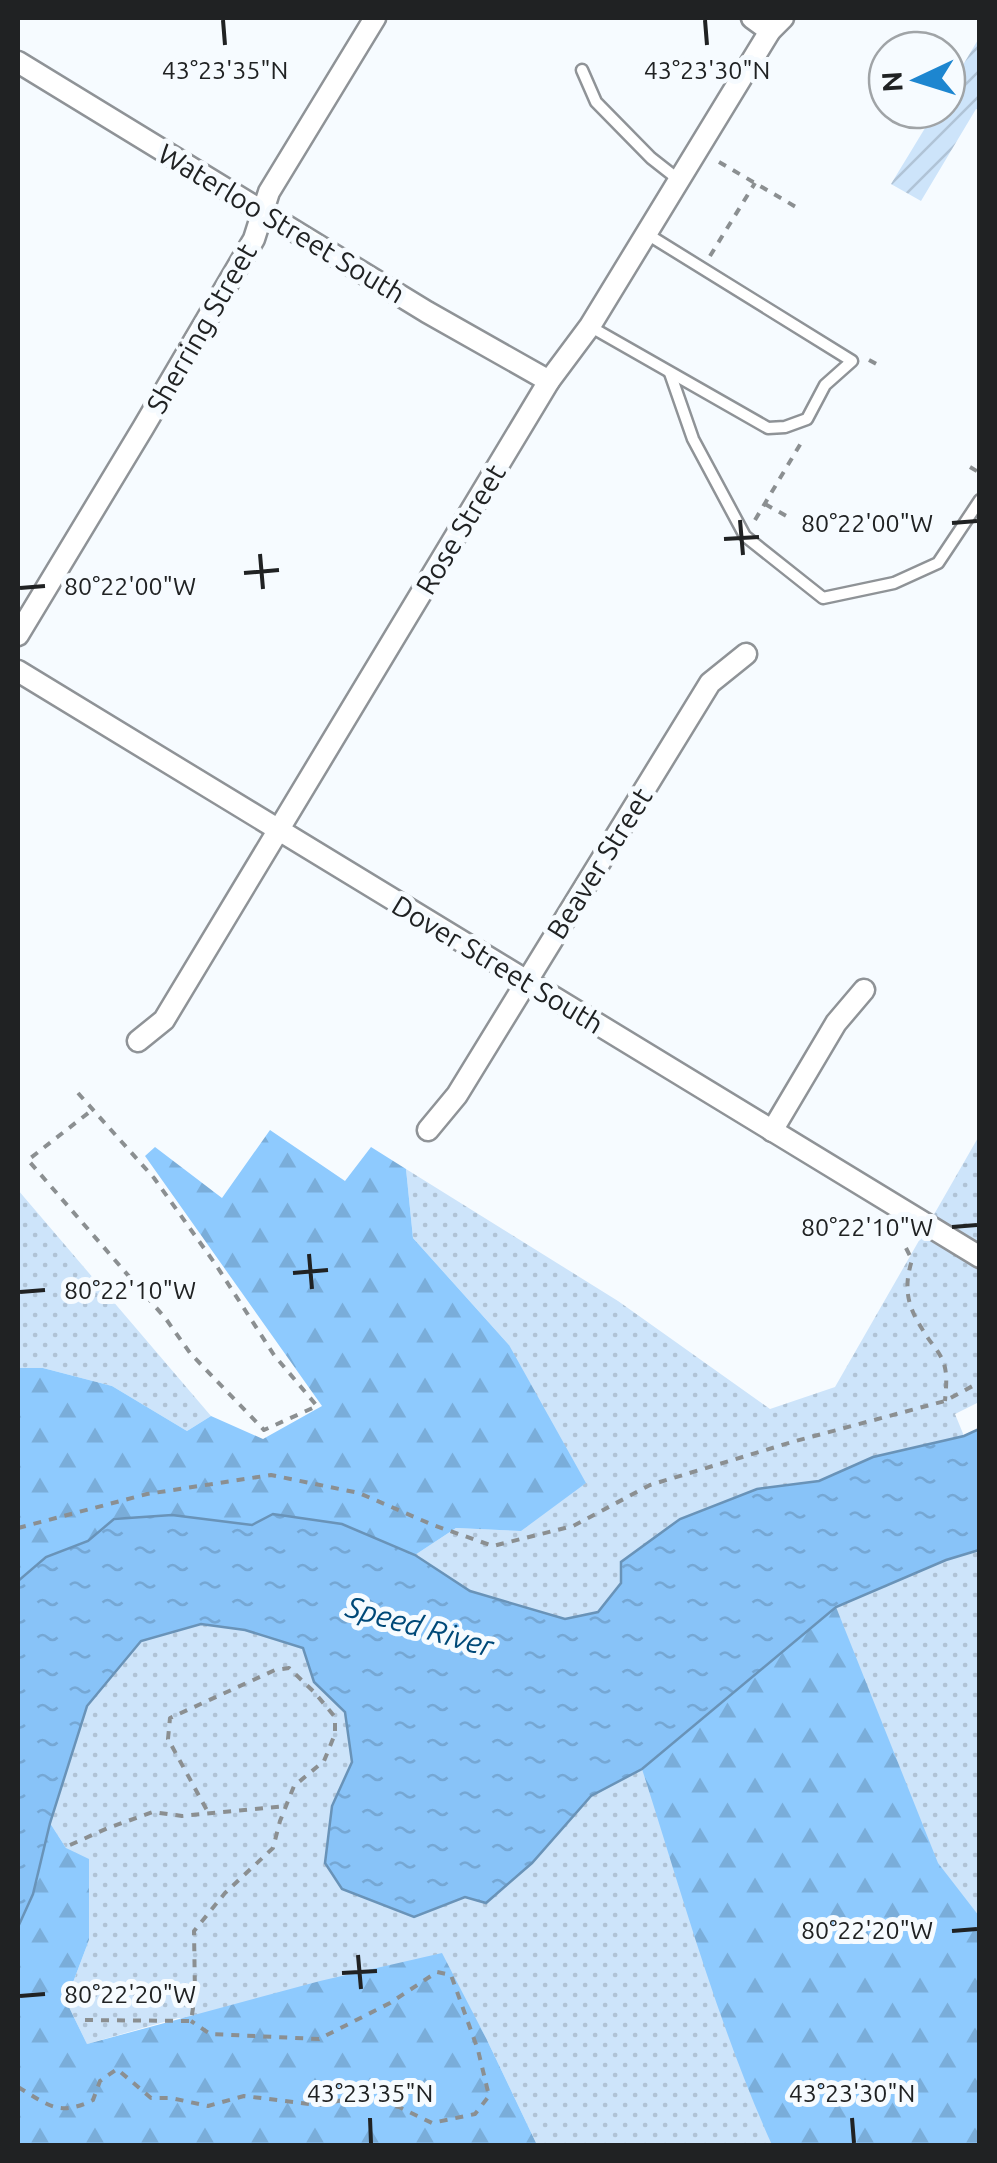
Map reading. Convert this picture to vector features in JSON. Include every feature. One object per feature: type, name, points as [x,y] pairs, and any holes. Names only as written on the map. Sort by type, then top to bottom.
[{"type":"street","name":"Sherring Street","points":[[18,635],[224,291],[254,239],[269,192],[376,18]]},
{"type":"street","points":[[752,18],[777,24]]},
{"type":"street","name":"Rose Street","points":[[138,1042],[164,1020],[549,381],[590,326],[777,24]]},
{"type":"street","name":"Waterloo Street South","points":[[18,62],[427,312],[549,381]]},
{"type":"street","name":"Beaver Street","points":[[428,1130],[458,1095],[710,683],[746,654]]},
{"type":"street","name":"Dover Street South","points":[[18,671],[980,1257]]},
{"type":"street","points":[[772,1131],[836,1023],[864,990]]},
{"type":"lane","points":[[582,70],[596,102],[651,158],[680,181]]},
{"type":"lane","points":[[590,326],[768,428],[785,427],[806,418],[825,385],[852,361],[647,234]]},
{"type":"lane","points":[[670,372],[693,439],[745,536],[823,598],[894,583],[938,562],[980,500]]},
{"type":"path","points":[[720,162],[796,207]]},
{"type":"path","points":[[702,269],[755,183]]},
{"type":"path","points":[[745,536],[804,442],[806,418]]},
{"type":"path","points":[[970,468],[980,473]]},
{"type":"path","points":[[764,504],[790,518]]},
{"type":"path","points":[[78,1093],[154,1178],[274,1356],[317,1406],[264,1430],[190,1353],[28,1160],[92,1110]]},
{"type":"path","points":[[906,1248],[912,1260],[906,1279],[908,1299],[915,1319],[942,1359],[945,1401]]},
{"type":"path","points":[[18,1528],[147,1494],[271,1475],[359,1493],[494,1546],[573,1526],[650,1485],[945,1401],[980,1382]]},
{"type":"path","points":[[191,2021],[195,1994],[194,1931],[225,1894],[274,1848],[294,1786],[324,1761],[335,1734],[335,1717],[289,1668],[274,1670],[170,1718],[168,1739],[209,1814]]},
{"type":"path","points":[[70,1845],[153,1812],[182,1816],[286,1806]]},
{"type":"path","points":[[18,2087],[50,2106],[73,2110],[94,2100],[100,2082],[117,2069],[150,2098],[172,2098],[208,2106],[244,2096],[318,2105],[348,2099],[374,2100],[432,2123],[475,2114],[489,2096],[478,2050],[450,1975],[438,1972],[390,2004],[319,2039],[210,2034],[191,2021],[85,2020]]},
{"type":"shaded area","points":[[979,38],[979,110],[967,124],[967,58]]},
{"type":"shaded area","points":[[924,130],[963,130],[921,201],[891,184]]},
{"type":"shaded area","points":[[979,1136],[979,1402],[955,1414],[964,1436],[873,1457],[819,1481],[757,1489],[680,1519],[657,1536],[597,1612],[565,1619],[470,1591],[415,1555],[456,1528],[521,1531],[509,1345],[413,1238],[406,1169],[618,1301],[770,1409],[835,1387]]},
{"type":"shaded area","points":[[18,1190],[211,1416],[187,1431],[112,1386],[43,1368],[18,1368]]},
{"type":"shaded area","points":[[979,1550],[979,2145],[537,2145],[487,2040],[178,2018],[87,2044],[66,2001],[89,1940],[66,1848],[50,1823],[87,1705],[141,1641],[201,1624],[245,1630],[304,1647],[314,1682],[345,1712],[352,1762],[332,1806],[414,1917],[465,1897],[486,1903],[532,1863],[591,1796],[642,1769],[836,1607]]},
{"type":"green space","points":[[270,1130],[345,1181],[371,1147],[406,1169],[413,1238],[509,1345],[586,1483],[521,1531],[456,1528],[415,1555],[342,1524],[114,1519],[88,1541],[46,1557],[18,1581],[18,1368],[43,1368],[112,1386],[187,1431],[211,1416],[263,1439],[322,1406],[145,1156],[155,1147],[222,1198]]},
{"type":"green space","points":[[836,1607],[938,1863],[979,1916],[979,2145],[772,2145],[718,2006],[642,1769]]},
{"type":"green space","points":[[50,1823],[66,1848],[89,1859],[89,1940],[66,2001],[87,2044],[320,1981],[442,1953],[537,2145],[18,2146],[18,1927],[33,1894]]},
{"type":"water","name":"Speed River","points":[[979,1429],[979,1550],[836,1607],[642,1769],[591,1796],[532,1863],[486,1903],[465,1897],[414,1917],[342,1889],[325,1863],[332,1806],[352,1762],[345,1712],[314,1682],[303,1648],[245,1630],[201,1624],[141,1641],[87,1706],[50,1823],[33,1894],[18,1927],[18,1581],[46,1557],[88,1541],[114,1519],[172,1515],[252,1525],[273,1514],[342,1524],[415,1555],[470,1591],[565,1619],[598,1612],[621,1583],[621,1562],[680,1519],[757,1489],[819,1481],[873,1457]]}]
